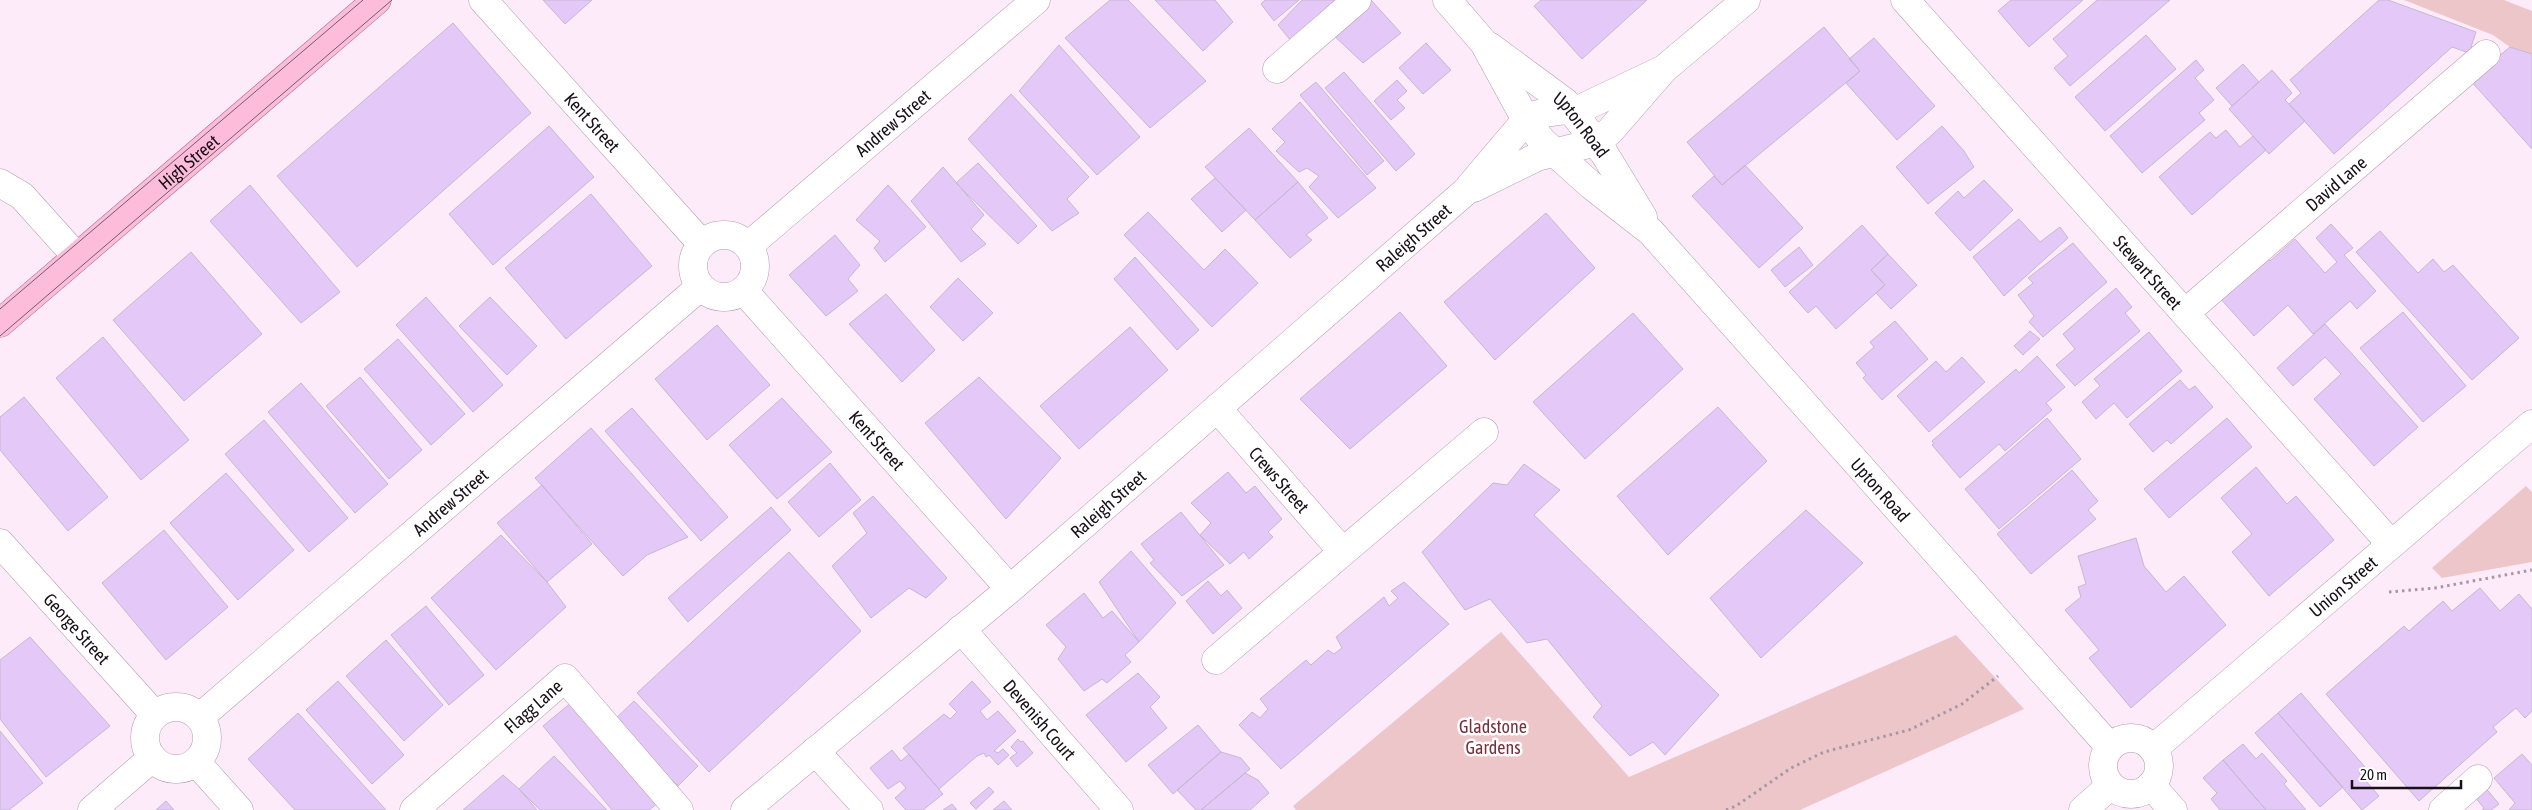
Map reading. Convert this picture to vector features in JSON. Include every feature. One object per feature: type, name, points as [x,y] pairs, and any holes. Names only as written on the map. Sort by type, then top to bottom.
[{"type":"main road","name":"High Street","points":[[0,323],[377,0]]},
{"type":"street","name":"Kent Street","points":[[483,0],[702,244]]},
{"type":"street","name":"Andrew Street","points":[[748,246],[1036,0]]},
{"type":"street","points":[[1277,69],[1357,0]]},
{"type":"street","name":"Upton Road","points":[[1447,0],[1484,43],[1526,120],[1554,153],[1651,232],[2110,747]]},
{"type":"street","name":"Stewart Street","points":[[1904,0],[2391,544]]},
{"type":"street","points":[[1597,142],[1610,131],[1664,69],[1739,2]]},
{"type":"street","name":"Upton Road","points":[[1484,43],[1554,92],[1572,110],[1597,142],[1651,232]]},
{"type":"street","name":"David Lane","points":[[2185,313],[2486,54]]},
{"type":"street","points":[[1526,120],[1538,114],[1582,108],[1664,69]]},
{"type":"street","name":"Raleigh Street","points":[[746,810],[1010,589],[1465,192],[1526,120]]},
{"type":"street","name":"Raleigh Street","points":[[1465,192],[1537,157],[1597,142]]},
{"type":"street","points":[[0,183],[22,196],[77,256]]},
{"type":"street","points":[[731,235],[748,246],[753,254],[755,274],[744,291],[726,298],[716,297],[700,287],[694,277],[692,265],[695,253],[702,244],[710,238],[731,235]]},
{"type":"street","name":"Andrew Street","points":[[200,717],[700,287]]},
{"type":"street","name":"Kent Street","points":[[744,291],[1010,589]]},
{"type":"street","name":"Crews Street","points":[[1217,408],[1342,551]]},
{"type":"street","name":"Union Street","points":[[2153,749],[2532,424]]},
{"type":"street","points":[[1216,660],[1484,432]]},
{"type":"street","name":"George Street","points":[[0,543],[155,714]]},
{"type":"street","name":"Devenish Court","points":[[961,629],[1119,810]]},
{"type":"street","name":"Flagg Lane","points":[[414,810],[565,678],[678,810]]},
{"type":"street","points":[[183,707],[200,717],[205,726],[207,746],[196,762],[178,769],[159,764],[152,758],[147,750],[145,731],[155,714],[163,709],[183,707]]},
{"type":"street","points":[[2137,738],[2153,749],[2158,763],[2158,771],[2151,785],[2142,792],[2130,794],[2120,792],[2110,786],[2104,777],[2102,767],[2104,756],[2110,747],[2118,741],[2137,738]]},
{"type":"street","points":[[815,751],[869,810]]},
{"type":"street","points":[[92,810],[152,758]]},
{"type":"street","points":[[196,762],[239,810]]},
{"type":"street","points":[[2443,810],[2478,779]]},
{"type":"street","points":[[2151,785],[2173,810]]},
{"type":"street","points":[[2083,810],[2110,786]]},
{"type":"path","points":[[2389,592],[2434,588],[2532,570]]},
{"type":"path","points":[[1726,810],[1736,806],[1791,768],[1824,752],[1909,730],[1962,704],[1998,676]]},
{"type":"green space","points":[[2404,0],[2504,0],[2532,11],[2532,54],[2510,47],[2493,35]]},
{"type":"green space","points":[[2526,486],[2532,492],[2532,562],[2442,578],[2432,568]]},
{"type":"green space","name":"Gladstone Gardens","points":[[1501,632],[1629,777],[1956,635],[2024,709],[1800,810],[1296,810],[1293,806]]},
{"type":"building","points":[[543,0],[592,0],[565,24]]},
{"type":"building","points":[[1110,0],[1128,0],[1206,81],[1150,128],[1065,38]]},
{"type":"building","points":[[1155,0],[1215,0],[1233,22],[1203,51]]},
{"type":"building","points":[[1265,0],[1299,0],[1274,21],[1261,4]]},
{"type":"building","points":[[1302,0],[1336,0],[1291,41],[1278,25]]},
{"type":"building","points":[[1367,0],[1371,0],[1401,33],[1363,63],[1330,32]]},
{"type":"building","points":[[1541,0],[1647,0],[1582,59],[1534,6]]},
{"type":"building","points":[[2011,0],[2083,0],[2029,47],[1998,11]]},
{"type":"building","points":[[2097,0],[2170,0],[2070,86],[2054,68],[2068,56],[2053,39]]},
{"type":"building","points":[[2379,0],[2388,0],[2476,32],[2469,53],[2452,47],[2334,154],[2289,104],[2301,93],[2290,80]]},
{"type":"building","points":[[453,23],[531,113],[357,267],[277,176]]},
{"type":"building","points":[[1824,27],[1860,71],[1722,185],[1687,142]]},
{"type":"building","points":[[2146,35],[2176,69],[2105,131],[2075,97]]},
{"type":"building","points":[[1874,38],[1935,106],[1897,140],[1846,83],[1860,71],[1849,59]]},
{"type":"building","points":[[1426,43],[1451,70],[1423,94],[1399,68]]},
{"type":"building","points":[[1059,45],[1140,137],[1097,175],[1019,91]]},
{"type":"building","points":[[2510,47],[2532,54],[2532,149],[2470,80]]},
{"type":"building","points":[[2196,60],[2204,70],[2195,78],[2214,100],[2199,113],[2205,120],[2142,173],[2110,136]]},
{"type":"building","points":[[2243,64],[2259,82],[2232,106],[2216,88]]},
{"type":"building","points":[[2272,70],[2292,93],[2285,100],[2305,121],[2269,154],[2229,109]]},
{"type":"building","points":[[1344,72],[1415,154],[1396,171],[1325,88]]},
{"type":"building","points":[[1397,80],[1407,91],[1397,100],[1405,108],[1391,120],[1374,101]]},
{"type":"building","points":[[1316,82],[1384,161],[1367,175],[1300,95]]},
{"type":"building","points":[[1011,94],[1089,177],[1067,199],[1079,213],[1052,231],[968,139]]},
{"type":"building","points":[[1300,102],[1376,188],[1338,218],[1309,187],[1319,176],[1307,168],[1299,172],[1276,151],[1285,142],[1272,129]]},
{"type":"building","points":[[549,126],[594,177],[493,265],[449,214]]},
{"type":"building","points":[[1942,126],[1964,151],[1974,167],[1928,204],[1896,167]]},
{"type":"building","points":[[1249,128],[1298,182],[1255,220],[1205,167]]},
{"type":"building","points":[[2226,130],[2240,147],[2253,136],[2266,150],[2192,215],[2159,177],[2210,132],[2216,138]]},
{"type":"building","points":[[978,163],[1037,226],[1018,244],[956,183]]},
{"type":"building","points":[[1745,165],[1803,228],[1759,268],[1692,196],[1714,176],[1722,185]]},
{"type":"building","points":[[943,167],[984,215],[971,229],[986,244],[961,262],[911,201]]},
{"type":"building","points":[[1215,178],[1246,210],[1222,232],[1191,199]]},
{"type":"building","points":[[1984,180],[2013,210],[1970,251],[1935,213],[1958,191],[1964,198]]},
{"type":"building","points":[[1298,182],[1328,218],[1306,235],[1312,240],[1290,258],[1255,220]]},
{"type":"building","points":[[250,185],[340,292],[301,323],[210,221]]},
{"type":"building","points":[[888,185],[926,227],[885,262],[874,248],[880,241],[856,220]]},
{"type":"building","points":[[591,194],[652,266],[566,339],[505,268]]},
{"type":"building","points":[[1148,212],[1204,270],[1225,249],[1258,283],[1212,327],[1124,235]]},
{"type":"building","points":[[1546,213],[1595,268],[1495,360],[1444,302]]},
{"type":"building","points":[[2019,219],[2040,242],[2060,227],[2068,238],[2004,296],[1973,257]]},
{"type":"building","points":[[2331,224],[2353,248],[2344,255],[2376,291],[2357,309],[2350,301],[2313,334],[2288,305],[2254,336],[2219,297],[2265,255],[2270,261],[2295,239],[2325,273],[2337,262],[2316,238]]},
{"type":"building","points":[[1862,225],[1888,254],[1871,270],[1885,285],[1836,329],[1816,306],[1808,313],[1789,292]]},
{"type":"building","points":[[2380,231],[2418,273],[2433,259],[2444,272],[2453,265],[2519,338],[2472,380],[2356,252]]},
{"type":"building","points":[[835,235],[860,265],[848,279],[858,291],[826,316],[789,275]]},
{"type":"building","points":[[2073,243],[2107,282],[2043,337],[2029,322],[2034,316],[2018,295],[2033,283],[2028,278]]},
{"type":"building","points":[[1799,247],[1813,265],[1785,287],[1771,270]]},
{"type":"building","points":[[191,252],[262,334],[184,401],[113,320]]},
{"type":"building","points":[[1888,254],[1917,285],[1891,309],[1876,293],[1885,285],[1871,270]]},
{"type":"building","points":[[1135,257],[1199,330],[1177,350],[1114,279]]},
{"type":"building","points":[[958,278],[993,313],[963,341],[930,307]]},
{"type":"building","points":[[2116,288],[2132,307],[2125,313],[2140,331],[2075,386],[2056,365],[2075,349],[2063,334]]},
{"type":"building","points":[[886,294],[935,350],[902,382],[849,324]]},
{"type":"building","points":[[426,297],[503,385],[473,412],[396,325]]},
{"type":"building","points":[[490,297],[537,346],[507,375],[459,326]]},
{"type":"building","points":[[1400,312],[1447,366],[1350,449],[1300,399]]},
{"type":"building","points":[[2403,312],[2466,386],[2423,422],[2360,348]]},
{"type":"building","points":[[1633,313],[1683,369],[1585,459],[1533,402]]},
{"type":"building","points":[[1895,321],[1928,359],[1882,400],[1863,378],[1866,375],[1856,363],[1874,347],[1870,342]]},
{"type":"building","points":[[2325,324],[2418,427],[2374,466],[2314,399],[2341,374],[2325,357],[2293,386],[2277,368]]},
{"type":"building","points":[[717,325],[770,385],[707,440],[655,379]]},
{"type":"building","points":[[1130,327],[1168,370],[1079,449],[1040,406]]},
{"type":"building","points":[[2030,331],[2040,339],[2023,355],[2014,346]]},
{"type":"building","points":[[2149,332],[2182,371],[2127,418],[2114,403],[2096,419],[2082,402],[2100,386],[2094,379]]},
{"type":"building","points":[[103,337],[189,440],[141,480],[56,378]]},
{"type":"building","points":[[398,339],[465,414],[431,445],[364,369]]},
{"type":"building","points":[[2037,356],[2065,387],[2046,403],[2052,410],[2005,451],[1999,444],[1960,478],[1932,445],[1934,444],[1932,441],[2016,369],[2019,373]]},
{"type":"building","points":[[1962,357],[1985,382],[1929,432],[1897,396],[1936,361],[1946,372]]},
{"type":"building","points":[[360,377],[422,450],[389,479],[326,406]]},
{"type":"building","points":[[979,377],[1061,458],[1006,519],[925,423]]},
{"type":"building","points":[[2180,380],[2189,390],[2195,386],[2213,407],[2171,444],[2167,440],[2153,452],[2129,424]]},
{"type":"building","points":[[301,383],[388,484],[355,513],[268,412]]},
{"type":"building","points":[[24,397],[108,497],[68,531],[0,450],[0,417]]},
{"type":"building","points":[[782,398],[832,452],[777,499],[729,445]]},
{"type":"building","points":[[1718,407],[1767,461],[1668,555],[1617,496]]},
{"type":"building","points":[[632,408],[728,517],[701,541],[605,431]]},
{"type":"building","points":[[2047,418],[2081,459],[1999,529],[1965,489]]},
{"type":"building","points":[[2227,418],[2252,447],[2169,518],[2144,489]]},
{"type":"building","points":[[264,420],[348,518],[309,552],[225,454]]},
{"type":"building","points":[[591,428],[688,537],[647,555],[623,576],[535,478]]},
{"type":"building","points":[[830,463],[861,500],[819,537],[788,502]]},
{"type":"building","points":[[1524,464],[1560,490],[1534,515],[1719,695],[1665,755],[1653,742],[1630,756],[1593,717],[1602,706],[1547,639],[1527,643],[1490,599],[1465,610],[1422,552],[1493,483],[1507,485]]},
{"type":"building","points":[[2256,467],[2287,504],[2296,496],[2334,540],[2269,596],[2232,552],[2252,534],[2221,498]]},
{"type":"building","points":[[2072,470],[2098,501],[2088,510],[2096,519],[2031,574],[1997,534]]},
{"type":"building","points":[[1228,472],[1246,493],[1255,486],[1282,519],[1268,532],[1273,537],[1249,559],[1244,552],[1230,564],[1200,535],[1211,523],[1191,503]]},
{"type":"building","points":[[226,473],[294,550],[238,600],[170,523]]},
{"type":"building","points":[[542,485],[592,544],[547,582],[497,523]]},
{"type":"building","points":[[873,496],[947,578],[926,598],[909,588],[871,618],[832,566],[867,533],[853,513]]},
{"type":"building","points":[[771,507],[791,530],[688,622],[668,598]]},
{"type":"building","points":[[1806,510],[1863,563],[1761,658],[1710,598]]},
{"type":"building","points":[[1181,512],[1224,565],[1182,596],[1150,563],[1154,560],[1141,544]]},
{"type":"building","points":[[164,530],[228,607],[166,660],[102,583]]},
{"type":"building","points":[[501,535],[547,582],[566,607],[496,670],[431,598]]},
{"type":"building","points":[[2136,538],[2144,566],[2166,592],[2184,576],[2226,625],[2131,708],[2089,658],[2099,650],[2065,610],[2081,597],[2078,587],[2086,584],[2078,556]]},
{"type":"building","points":[[1131,551],[1176,603],[1139,642],[1099,582]]},
{"type":"building","points":[[789,552],[861,631],[709,772],[637,693]]},
{"type":"building","points":[[1208,581],[1221,596],[1227,590],[1242,608],[1213,634],[1186,601]]},
{"type":"building","points":[[1404,582],[1449,624],[1281,769],[1239,725],[1252,712],[1260,718],[1268,709],[1260,699],[1306,660],[1311,665],[1328,650],[1334,654],[1342,648],[1336,637],[1384,597],[1389,606],[1398,598],[1391,591]]},
{"type":"building","points":[[2480,588],[2500,611],[2519,594],[2532,609],[2532,711],[2525,718],[2516,708],[2493,727],[2497,732],[2419,801],[2326,694],[2404,626],[2409,631],[2443,601],[2452,611]]},
{"type":"building","points":[[1084,593],[1103,618],[1112,611],[1139,642],[1125,655],[1131,662],[1107,683],[1102,679],[1084,691],[1058,659],[1066,647],[1046,625]]},
{"type":"building","points":[[426,606],[484,675],[449,705],[391,635]]},
{"type":"building","points":[[30,637],[110,726],[46,777],[0,719],[0,660]]},
{"type":"building","points":[[386,640],[443,705],[404,741],[346,676]]},
{"type":"building","points":[[1138,673],[1160,697],[1150,707],[1167,728],[1126,762],[1086,715]]},
{"type":"building","points":[[338,681],[404,755],[372,784],[306,710]]},
{"type":"building","points":[[972,681],[991,702],[980,711],[987,720],[998,711],[1016,731],[994,751],[998,753],[1003,749],[1009,755],[998,765],[989,755],[986,757],[984,753],[977,756],[939,789],[903,748],[944,714],[950,719],[957,712],[949,704]]},
{"type":"building","points":[[2301,693],[2365,767],[2359,773],[2379,796],[2362,810],[2278,713]]},
{"type":"building","points":[[578,697],[663,799],[649,810],[612,810],[543,726]]},
{"type":"building","points":[[634,701],[698,766],[678,786],[613,721]]},
{"type":"building","points":[[298,713],[386,810],[295,810],[248,759]]},
{"type":"building","points":[[2278,713],[2343,787],[2320,807],[2255,733]]},
{"type":"building","points":[[1198,725],[1221,752],[1173,794],[1148,765]]},
{"type":"building","points":[[0,731],[43,783],[9,810],[0,810]]},
{"type":"building","points":[[1018,739],[1021,742],[1023,741],[1033,753],[1017,767],[1010,758],[1017,753],[1011,747]]},
{"type":"building","points":[[2243,744],[2256,759],[2262,753],[2287,781],[2284,784],[2306,810],[2266,810],[2223,760]]},
{"type":"building","points":[[892,750],[901,761],[909,754],[943,794],[923,810],[906,810],[895,798],[906,788],[900,781],[888,789],[870,768]]},
{"type":"building","points":[[1221,752],[1241,758],[1250,769],[1201,810],[1196,810],[1177,790]]},
{"type":"building","points":[[2522,754],[2532,765],[2532,810],[2509,810],[2515,803],[2494,778]]},
{"type":"building","points":[[554,756],[607,810],[540,810],[519,789]]},
{"type":"building","points":[[2223,760],[2266,810],[2220,810],[2211,799],[2217,793],[2203,778]]},
{"type":"building","points":[[1245,773],[1258,780],[1269,793],[1250,810],[1201,810]]},
{"type":"building","points":[[503,775],[519,789],[537,810],[463,810]]},
{"type":"building","points":[[2484,786],[2499,804],[2491,810],[2482,810],[2484,808],[2473,795]]},
{"type":"building","points":[[989,787],[994,792],[976,809],[970,803]]},
{"type":"building","points":[[166,801],[174,810],[156,810]]},
{"type":"building","points":[[1004,801],[1012,810],[993,810]]},
{"type":"building","points":[[952,804],[957,810],[943,810]]},
{"type":"tram line","points":[[0,309],[363,0]]},
{"type":"tram line","points":[[0,336],[392,0]]}]
